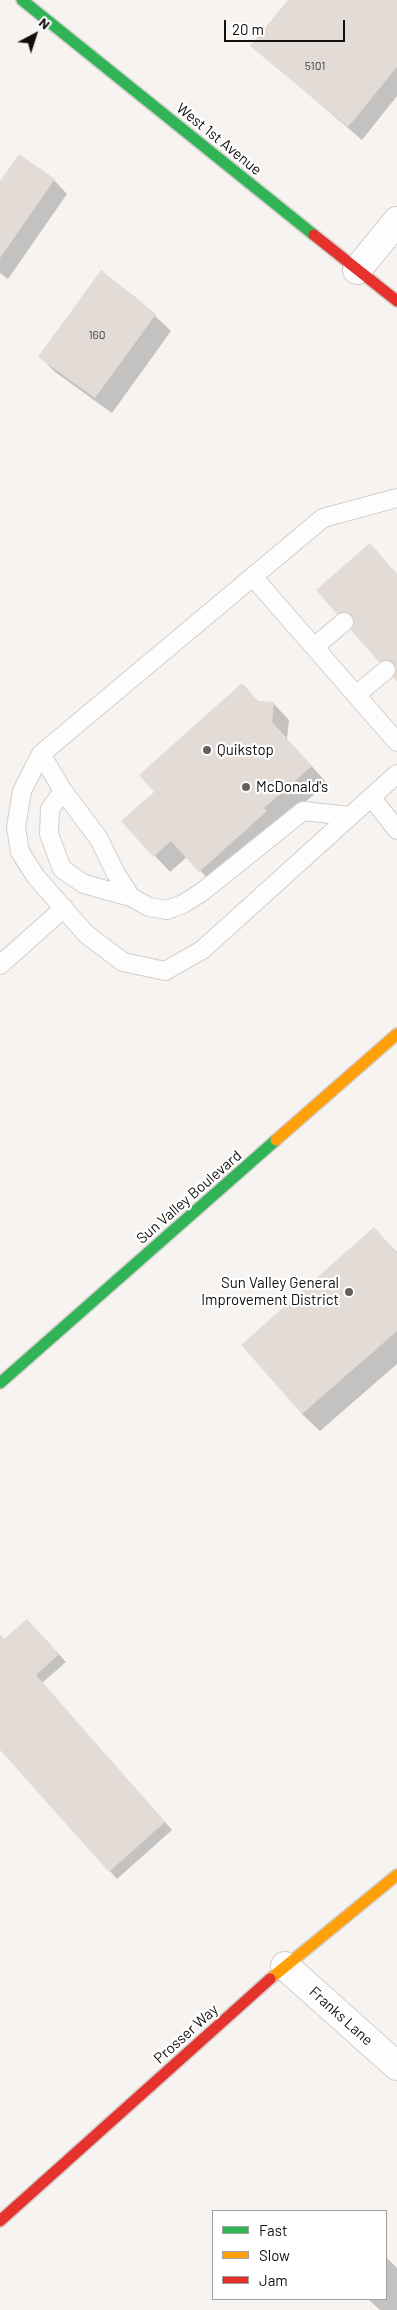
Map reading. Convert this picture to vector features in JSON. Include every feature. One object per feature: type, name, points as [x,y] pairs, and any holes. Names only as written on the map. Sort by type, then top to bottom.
[{"type":"street","name":"West 1st Avenue","points":[[22,0],[397,301]]},
{"type":"street","points":[[357,270],[397,222]]},
{"type":"street","name":"Sun Valley Boulevard","points":[[0,1383],[397,1034]]},
{"type":"street","name":"Prosser Way","points":[[0,2221],[285,1966],[397,1875]]},
{"type":"street","name":"Franks Lane","points":[[285,1966],[397,2066]]},
{"type":"lane","points":[[397,498],[323,518],[41,754],[22,791],[8,830],[36,877],[86,934],[123,962],[165,971],[202,950],[397,774]]},
{"type":"lane","points":[[253,577],[397,742]]},
{"type":"lane","points":[[314,647],[344,622]]},
{"type":"lane","points":[[356,695],[386,670]]},
{"type":"lane","points":[[41,754],[64,791],[99,839],[115,872],[131,897]]},
{"type":"lane","points":[[64,791],[50,809],[49,834],[62,869],[84,884],[131,897],[149,907],[167,910],[183,904],[202,892],[303,811],[349,816]]},
{"type":"lane","points":[[371,797],[397,830]]},
{"type":"lane","points":[[3,957],[64,908]]},
{"type":"building","points":[[288,0],[397,0],[397,67],[348,127],[250,46]]},
{"type":"building","points":[[19,154],[55,179],[0,258],[0,181]]},
{"type":"building","points":[[101,270],[156,314],[95,398],[38,357]]},
{"type":"building","points":[[370,543],[397,574],[397,682],[393,677],[396,669],[394,663],[385,660],[379,662],[351,630],[354,621],[352,615],[343,612],[337,614],[316,590]]},
{"type":"building","points":[[242,683],[258,701],[274,702],[272,722],[312,766],[264,808],[267,811],[199,872],[171,841],[153,857],[121,821],[154,792],[139,775]]},
{"type":"building","name":"Sun Valley General Improvement District","points":[[374,1227],[397,1253],[397,1331],[302,1414],[241,1345]]},
{"type":"building","points":[[27,1619],[59,1654],[36,1675],[165,1822],[109,1872],[0,1750],[0,1634],[4,1639]]},
{"type":"traffic: fast","points":[[22,0],[314,235]]},
{"type":"traffic: fast","points":[[0,1383],[276,1140]]},
{"type":"traffic: slow","points":[[276,1140],[397,1034]]},
{"type":"traffic: slow","points":[[270,1979],[397,1875]]},
{"type":"traffic: jam","points":[[314,235],[397,301]]},
{"type":"traffic: jam","points":[[0,2221],[270,1979]]},
{"type":"place","name":"Quikstop","points":[[207,750]]},
{"type":"place","name":"McDonald's","points":[[246,787]]},
{"type":"place","name":"Sun Valley General Improvement District","points":[[349,1292]]}]
